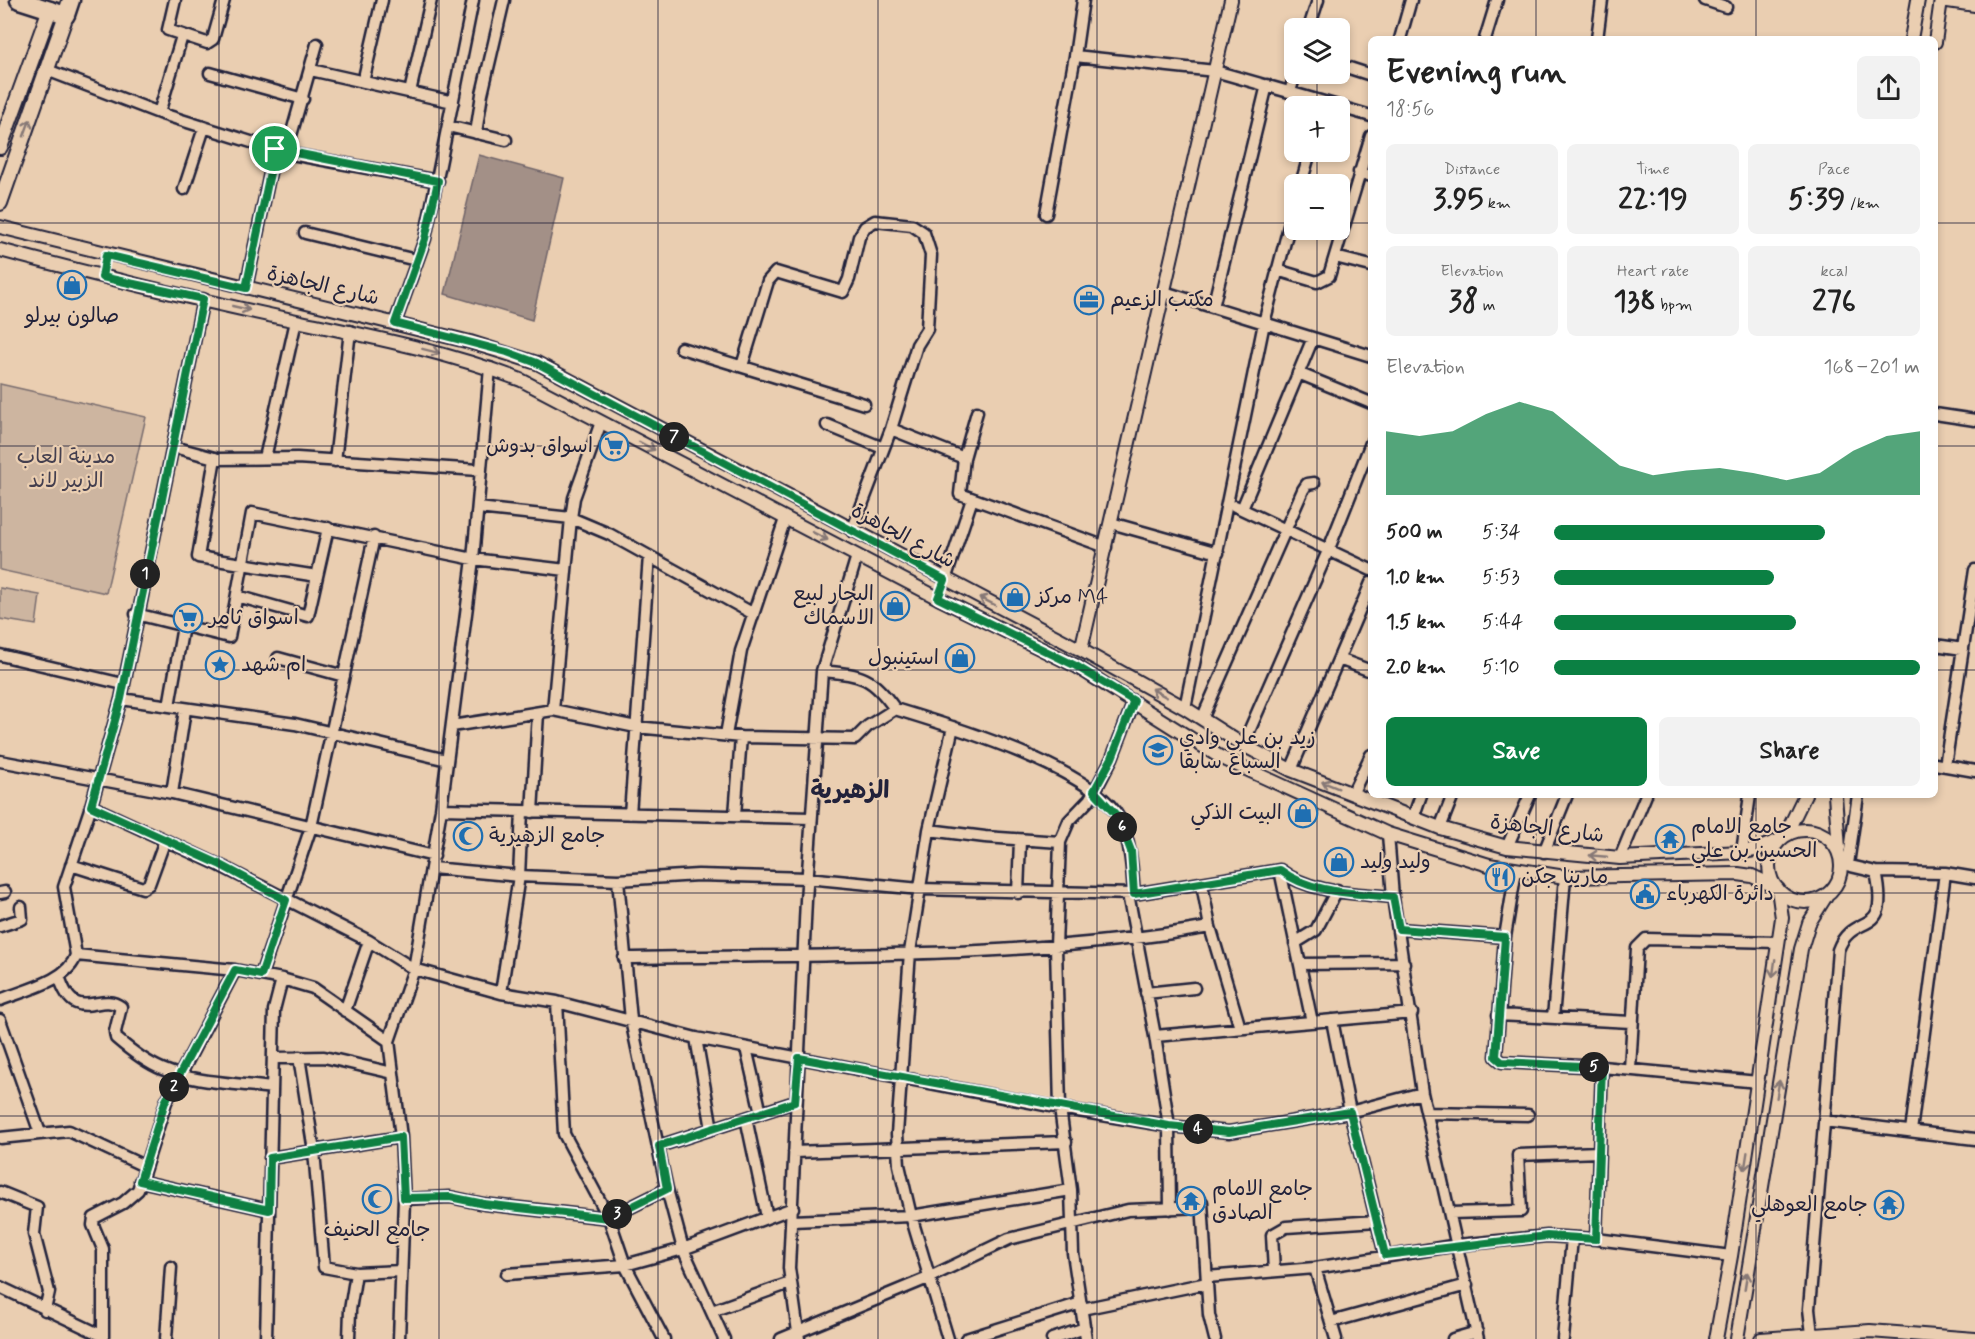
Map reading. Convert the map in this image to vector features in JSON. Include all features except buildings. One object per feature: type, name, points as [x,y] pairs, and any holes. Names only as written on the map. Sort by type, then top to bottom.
[{"type":"main road","points":[[0,203],[69,7],[19,0]]},
{"type":"main road","points":[[0,147],[51,5]]},
{"type":"street","points":[[175,0],[168,30],[210,43],[224,0]]},
{"type":"street","points":[[363,82],[382,0]]},
{"type":"street","points":[[410,92],[431,0]]},
{"type":"street","points":[[395,323],[425,239],[473,0]]},
{"type":"street","points":[[476,133],[482,94],[504,0]]},
{"type":"street","points":[[1046,214],[1083,0]]},
{"type":"street","points":[[1081,650],[1231,0]]},
{"type":"street","points":[[1312,18],[1318,0]]},
{"type":"street","points":[[1401,36],[1411,0]]},
{"type":"street","points":[[1486,36],[1497,0]]},
{"type":"street","points":[[1597,36],[1602,0]]},
{"type":"street","points":[[1705,0],[1726,7]]},
{"type":"street","points":[[1912,36],[1918,0]]},
{"type":"street","points":[[1936,36],[1941,0],[1969,3]]},
{"type":"street","points":[[159,113],[182,36]]},
{"type":"street","points":[[246,288],[281,151],[303,99],[317,44]]},
{"type":"street","points":[[1075,56],[1215,71],[1301,96]]},
{"type":"street","points":[[1350,68],[1368,74]]},
{"type":"street","points":[[47,70],[159,113],[281,151],[438,181]]},
{"type":"street","points":[[311,70],[453,102]]},
{"type":"street","points":[[210,73],[303,99]]},
{"type":"street","points":[[1290,92],[1292,84]]},
{"type":"street","points":[[1213,307],[1267,85]]},
{"type":"street","points":[[1350,110],[1368,115]]},
{"type":"street","points":[[448,126],[506,140]]},
{"type":"street","points":[[184,189],[204,128]]},
{"type":"street","points":[[1277,270],[1322,281],[1329,276],[1368,145]]},
{"type":"street","points":[[1359,172],[1368,175]]},
{"type":"street","points":[[742,366],[768,281],[776,272],[843,292],[849,279],[858,237],[865,227],[875,221],[912,225],[924,233],[931,255],[927,329],[917,345],[891,429],[852,531]]},
{"type":"street","name":"شارع الجاهزة","points":[[0,227],[106,255],[395,323],[507,352],[537,363],[1081,650],[1185,708],[1243,745],[1291,770],[1440,828],[1508,847],[1620,858],[1742,852],[1755,850],[1783,837]]},
{"type":"street","points":[[305,233],[416,260]]},
{"type":"street","points":[[1185,708],[1229,503],[1264,323],[1285,240]]},
{"type":"street","name":"شارع الجاهزة","points":[[0,250],[102,277],[350,331],[490,368],[521,380],[938,598],[1076,666],[1220,757],[1388,834],[1489,865],[1564,877],[1689,874],[1752,876],[1777,888]]},
{"type":"street","points":[[102,277],[106,255]]},
{"type":"street","points":[[1335,257],[1368,265]]},
{"type":"street","points":[[1164,292],[1368,355]]},
{"type":"street","points":[[0,1000],[59,976],[75,961],[76,955],[64,899],[64,887],[99,780],[121,699],[136,614],[174,447],[203,299]]},
{"type":"street","points":[[265,458],[296,321]]},
{"type":"street","points":[[335,461],[350,331]]},
{"type":"street","points":[[1242,509],[1313,338]]},
{"type":"street","points":[[681,348],[864,404]]},
{"type":"street","points":[[399,1339],[404,1198],[401,1137],[388,1041],[414,969],[434,856],[473,559],[479,470],[490,368]]},
{"type":"street","points":[[1298,373],[1368,402]]},
{"type":"street","points":[[977,412],[964,458],[960,494],[1106,546]]},
{"type":"street","points":[[1938,414],[1975,420]]},
{"type":"street","points":[[553,710],[574,498],[601,422]]},
{"type":"street","points":[[827,424],[883,448]]},
{"type":"street","points":[[891,429],[964,458]]},
{"type":"street","points":[[174,447],[215,458],[335,461],[479,470]]},
{"type":"street","points":[[1243,745],[1328,551],[1368,451]]},
{"type":"street","points":[[215,458],[198,557],[242,566],[317,576]]},
{"type":"street","points":[[1202,719],[1303,490],[1307,484],[1314,483]]},
{"type":"street","points":[[938,598],[972,500]]},
{"type":"street","points":[[1229,503],[1368,569]]},
{"type":"street","points":[[478,508],[571,518],[609,534],[752,613]]},
{"type":"street","points":[[136,614],[229,637],[252,513],[473,559],[566,570]]},
{"type":"street","points":[[726,735],[741,651],[785,519]]},
{"type":"street","points":[[1111,523],[1218,553]]},
{"type":"street","points":[[237,596],[308,616],[328,528]]},
{"type":"street","points":[[261,975],[311,827],[374,537]]},
{"type":"street","points":[[630,814],[649,556]]},
{"type":"street","points":[[799,1335],[790,1283],[795,1102],[816,739],[822,671],[857,556]]},
{"type":"street","points":[[1975,570],[1968,643],[1940,765],[1975,771]]},
{"type":"street","points":[[1291,770],[1368,590]]},
{"type":"street","points":[[169,706],[183,626]]},
{"type":"street","points":[[1938,645],[1968,643]]},
{"type":"street","points":[[0,655],[123,684]]},
{"type":"street","points":[[278,658],[344,676]]},
{"type":"street","points":[[1339,658],[1368,670]]},
{"type":"street","points":[[822,671],[855,675],[868,680],[881,688],[895,709],[974,733],[1041,762],[1094,791],[1118,817],[1131,851],[1131,894],[1135,940],[1155,1036],[1169,1126],[1170,1209]]},
{"type":"street","points":[[121,699],[185,710],[296,724],[447,760]]},
{"type":"street","points":[[1052,1339],[1085,1334],[1071,1224],[1071,1190],[1066,1142],[1060,1108],[1056,946],[1060,842],[1069,821],[1094,791],[1112,758],[1134,701]]},
{"type":"street","points":[[452,726],[553,710],[636,727],[741,737],[855,739],[868,726],[895,709]]},
{"type":"street","points":[[172,793],[185,710]]},
{"type":"street","points":[[501,993],[519,876],[538,713]]},
{"type":"street","points":[[948,1339],[911,1216],[898,1150],[910,952],[929,830],[953,727]]},
{"type":"street","points":[[735,815],[741,737]]},
{"type":"street","points":[[0,760],[172,793],[434,856]]},
{"type":"street","points":[[1352,794],[1368,761]]},
{"type":"street","points":[[1302,795],[1310,777]]},
{"type":"street","points":[[1413,818],[1420,798]]},
{"type":"street","points":[[1440,828],[1452,798]]},
{"type":"street","points":[[1508,847],[1529,798]]},
{"type":"street","points":[[1544,852],[1566,798]]},
{"type":"street","points":[[1620,858],[1645,798]]},
{"type":"street","points":[[1742,852],[1750,798]]},
{"type":"street","points":[[1713,1339],[1731,1256],[1782,918],[1777,888],[1770,875],[1769,863],[1772,850],[1783,837],[1803,798]]},
{"type":"street","points":[[1835,798],[1843,860]]},
{"type":"street","points":[[1737,1339],[1801,949],[1809,923],[1826,896],[1835,887],[1857,798]]},
{"type":"street","points":[[91,806],[219,864],[369,941],[414,969],[501,993],[557,1002],[696,1038],[902,1075],[1060,1108],[1169,1126],[1229,1132],[1350,1112],[1422,1093]]},
{"type":"street","points":[[441,809],[811,818]]},
{"type":"street","points":[[1783,837],[1811,829],[1823,833],[1833,841],[1843,860],[1876,873],[1945,873],[1975,878]]},
{"type":"street","points":[[929,830],[1060,842]]},
{"type":"street","points":[[1388,834],[1393,897],[1412,1013],[1422,1093],[1478,1336],[1453,1339]]},
{"type":"street","points":[[71,865],[142,888],[149,884],[165,840]]},
{"type":"street","points":[[1018,893],[1020,840]]},
{"type":"street","points":[[1489,865],[1491,844]]},
{"type":"street","points":[[1688,853],[1692,863],[1689,874]]},
{"type":"street","points":[[432,868],[519,876],[618,880],[698,875],[807,878],[920,889],[1131,894],[1280,870],[1291,879],[1311,887],[1393,897]]},
{"type":"street","points":[[1280,870],[1312,1022]]},
{"type":"street","points":[[1516,870],[1505,937],[1496,1057],[1502,1062],[1630,1069],[1758,1082]]},
{"type":"street","points":[[1817,1336],[1809,1309],[1838,950],[1845,937],[1874,918],[1880,910],[1881,898],[1876,873]]},
{"type":"street","points":[[1911,1131],[1945,873]]},
{"type":"street","points":[[1553,1018],[1564,877]]},
{"type":"street","points":[[618,880],[631,1020],[667,1189],[683,1249],[724,1339]]},
{"type":"street","points":[[1202,884],[1210,927],[1240,1028]]},
{"type":"street","points":[[1777,888],[1788,898],[1801,902],[1814,901],[1826,896]]},
{"type":"street","points":[[1295,943],[1316,930],[1337,890]]},
{"type":"street","points":[[0,926],[22,920],[21,907]]},
{"type":"street","points":[[624,958],[910,952],[1056,946],[1135,940],[1210,927]]},
{"type":"street","points":[[1399,929],[1505,937]]},
{"type":"street","points":[[1630,1069],[1637,948],[1641,941],[1646,939],[1778,942]]},
{"type":"street","points":[[345,1011],[369,941]]},
{"type":"street","points":[[76,955],[235,970],[282,979],[313,988],[388,1041]]},
{"type":"street","points":[[1300,964],[1404,963]]},
{"type":"street","points":[[0,1287],[102,1337],[103,1249],[93,1225],[94,1218],[133,1196],[165,1102],[182,1075],[235,970]]},
{"type":"street","points":[[59,976],[65,994],[81,1005],[117,1004],[121,1007],[116,1038],[161,1069],[182,1075],[271,1088]]},
{"type":"street","points":[[266,1339],[274,1010],[282,979]]},
{"type":"street","points":[[1146,993],[1194,988]]},
{"type":"street","points":[[557,1002],[564,1134],[609,1218],[625,1265],[664,1339]]},
{"type":"street","points":[[1155,1036],[1412,1013]]},
{"type":"street","points":[[1498,1015],[1631,1022]]},
{"type":"street","points":[[1332,1020],[1350,1112],[1385,1255]]},
{"type":"street","points":[[1,1025],[40,1133]]},
{"type":"street","points":[[696,1038],[712,1129]]},
{"type":"street","points":[[746,1048],[761,1113]]},
{"type":"street","points":[[299,1057],[314,1150],[324,1267],[356,1273],[401,1271]]},
{"type":"street","points":[[273,1058],[324,1057],[393,1073]]},
{"type":"street","points":[[1596,1239],[1602,1067]]},
{"type":"street","points":[[659,1146],[795,1102]]},
{"type":"street","points":[[1427,1113],[1528,1115]]},
{"type":"street","points":[[746,1118],[767,1217]]},
{"type":"street","points":[[1824,1121],[1975,1138]]},
{"type":"street","points":[[0,1138],[69,1131],[144,1166]]},
{"type":"street","points":[[270,1158],[401,1137]]},
{"type":"street","points":[[794,1152],[898,1150],[1066,1142]]},
{"type":"street","points":[[1450,1213],[1521,1211],[1518,1155],[1599,1152]]},
{"type":"street","points":[[140,1181],[269,1210]]},
{"type":"street","points":[[404,1198],[450,1197],[484,1204],[609,1218],[667,1189]]},
{"type":"street","points":[[792,1221],[911,1216],[1071,1190]]},
{"type":"street","points":[[0,1192],[37,1207],[34,1234],[49,1292],[45,1310]]},
{"type":"street","points":[[781,1339],[799,1335],[1009,1239],[1128,1210],[1170,1209],[1202,1205],[1209,1315],[1215,1339]]},
{"type":"street","points":[[507,1274],[625,1265],[683,1249],[793,1208]]},
{"type":"street","points":[[1274,1271],[1272,1235],[1280,1230],[1287,1227],[1377,1221]]},
{"type":"street","points":[[966,1339],[1081,1306],[1207,1280],[1316,1268],[1385,1255],[1458,1245],[1547,1236],[1596,1239],[1731,1256]]},
{"type":"street","points":[[1563,1339],[1572,1238]]},
{"type":"street","points":[[165,1339],[171,1267]]},
{"type":"street","points":[[1316,1268],[1336,1339]]},
{"type":"street","points":[[349,1339],[350,1310],[356,1273]]},
{"type":"street","points":[[712,1311],[790,1283]]},
{"type":"street","points":[[1331,1322],[1467,1285]]},
{"type":"street","points":[[1761,1339],[1870,1331],[1889,1336],[1974,1339]]},
{"type":"green space","name":"مدينة العاب الزبير لاند","points":[[0,384],[146,417],[106,593],[0,570]]},
{"type":"green space","points":[[0,588],[40,595],[36,625],[0,619]]},
{"type":"shaded area","points":[[479,155],[564,178],[532,320],[445,294]]},
{"type":"place","name":"صالون بيرلو","points":[[72,285]]},
{"type":"place","name":"مكتب الزعيم","points":[[1089,300]]},
{"type":"place","name":"اسواق بدوش","points":[[614,446]]},
{"type":"place","name":"مركز M4","points":[[1015,597]]},
{"type":"place","name":"البحار لبيع الاسماك","points":[[895,606]]},
{"type":"place","name":"اسواق ثامر","points":[[188,618]]},
{"type":"place","name":"استينبول","points":[[960,658]]},
{"type":"place","name":"ام شهد","points":[[220,665]]},
{"type":"place","name":"زيد بن علي وادي السباع سابقا","points":[[1158,750]]},
{"type":"place","name":"البيت الذكي","points":[[1303,813]]},
{"type":"place","name":"جامع الزهيرية","points":[[468,836]]},
{"type":"place","name":"جامع الامام الحسين بن علي","points":[[1670,839]]},
{"type":"place","name":"وليد وليد","points":[[1339,862]]},
{"type":"place","name":"مارينا جكن","points":[[1500,877]]},
{"type":"place","name":"دائرة الكهرباء","points":[[1645,894]]},
{"type":"place","name":"جامع الحنيف","points":[[377,1199]]},
{"type":"place","name":"جامع الامام الصادق","points":[[1191,1201]]},
{"type":"place","name":"جامع العوهلي","points":[[1889,1205]]},
{"type":"district","name":"الزهيرية","points":[[850,791]]},
{"type":"route","points":[[275,149],[286,153],[438,181],[425,239],[395,323],[507,352],[537,363],[555,375],[945,580],[938,598],[1076,666],[1134,701],[1112,758],[1094,791],[1118,817],[1131,851],[1134,894],[1280,870],[1291,879],[1311,887],[1393,897],[1399,929],[1505,937],[1496,1057],[1502,1062],[1602,1067],[1596,1239],[1547,1236],[1385,1255],[1350,1112],[1229,1132],[1169,1126],[1060,1108],[902,1075],[799,1058],[795,1102],[659,1146],[667,1189],[609,1218],[484,1204],[450,1197],[404,1198],[401,1137],[270,1158],[269,1210],[140,1181],[165,1102],[182,1075],[235,970],[261,975],[286,900],[219,864],[91,806],[121,699],[136,614],[174,447],[203,299],[102,277],[106,255],[246,288],[275,149]]}]
